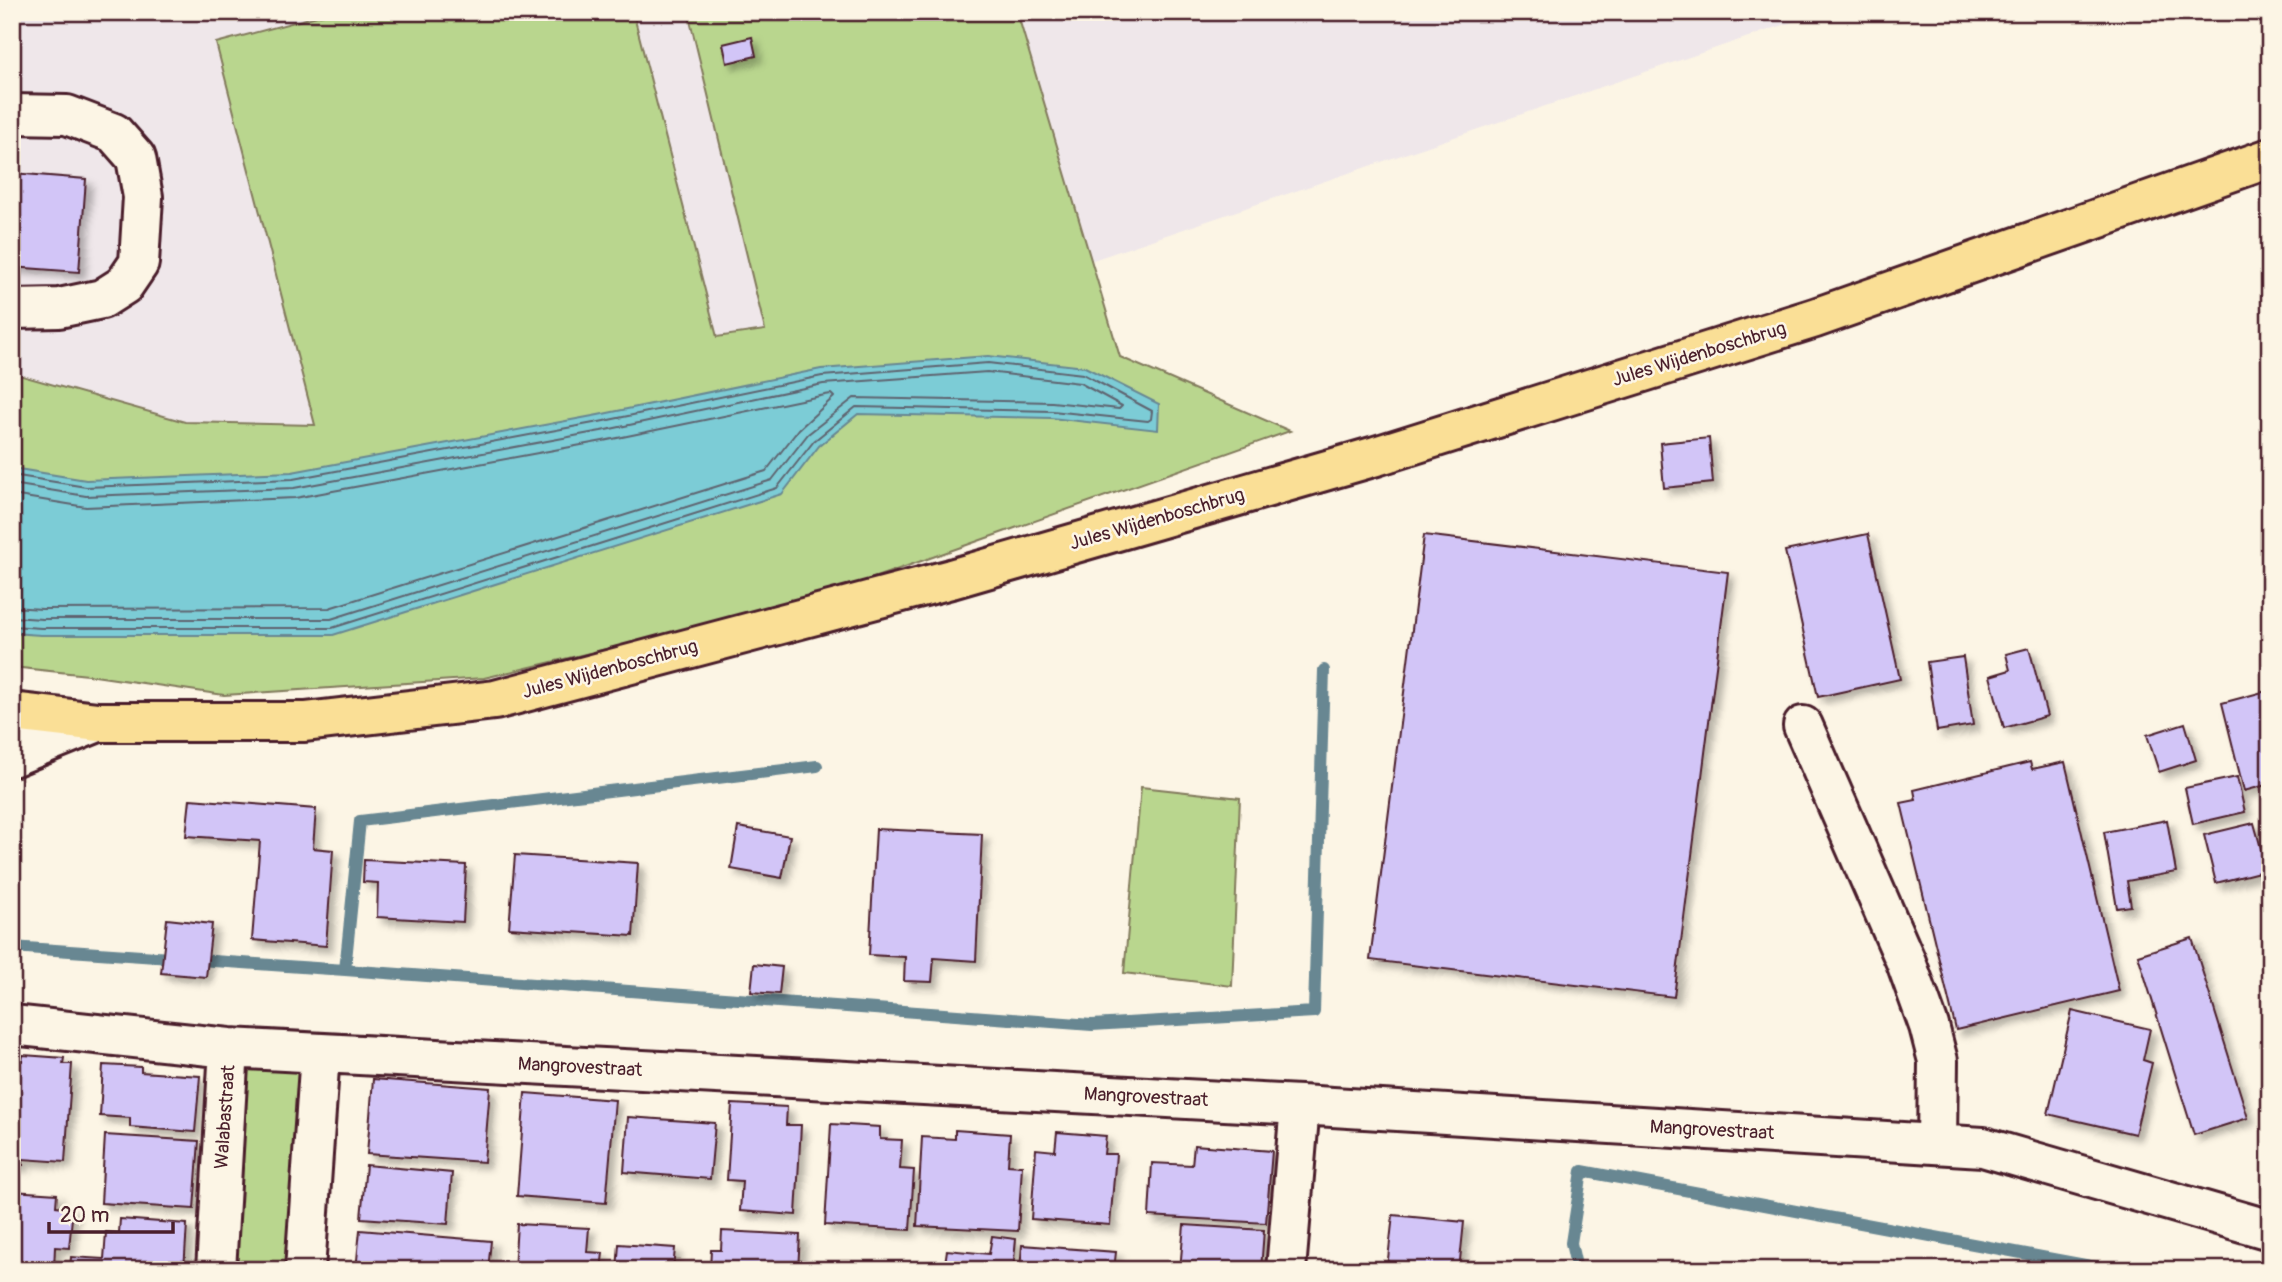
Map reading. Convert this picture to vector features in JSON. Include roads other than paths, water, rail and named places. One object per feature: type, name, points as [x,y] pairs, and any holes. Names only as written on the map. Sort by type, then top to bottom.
[{"type":"main road","name":"Jules Wijdenboschbrug","points":[[12,712],[98,722],[305,722],[495,700],[951,579],[1376,456],[1815,318],[2270,158]]},
{"type":"street","points":[[12,114],[67,116],[114,133],[136,158],[143,197],[139,263],[124,285],[102,299],[59,308],[12,309]]},
{"type":"street","points":[[12,757],[98,722]]},
{"type":"street","points":[[1803,726],[1906,962],[1929,1026],[1938,1061],[1937,1144]]},
{"type":"street","name":"Mangrovestraat","points":[[12,1025],[229,1048],[1300,1105],[1983,1147],[2270,1230]]},
{"type":"street","name":"Walabastraat","points":[[216,1270],[229,1048]]},
{"type":"street","points":[[305,1270],[320,1053]]},
{"type":"street","points":[[1286,1270],[1300,1105]]},
{"type":"water","points":[[988,356],[1085,367],[1159,404],[1158,430],[1051,418],[858,414],[819,446],[782,494],[333,635],[12,633],[12,468],[86,480],[292,472],[598,415],[821,369]]},
{"type":"waterway","points":[[817,766],[360,821],[345,970],[1092,1025],[1314,1012],[1324,670]]},
{"type":"waterway","points":[[12,947],[345,970]]},
{"type":"waterway","points":[[1577,1270],[1571,1243],[1582,1171],[2112,1270]]}]
